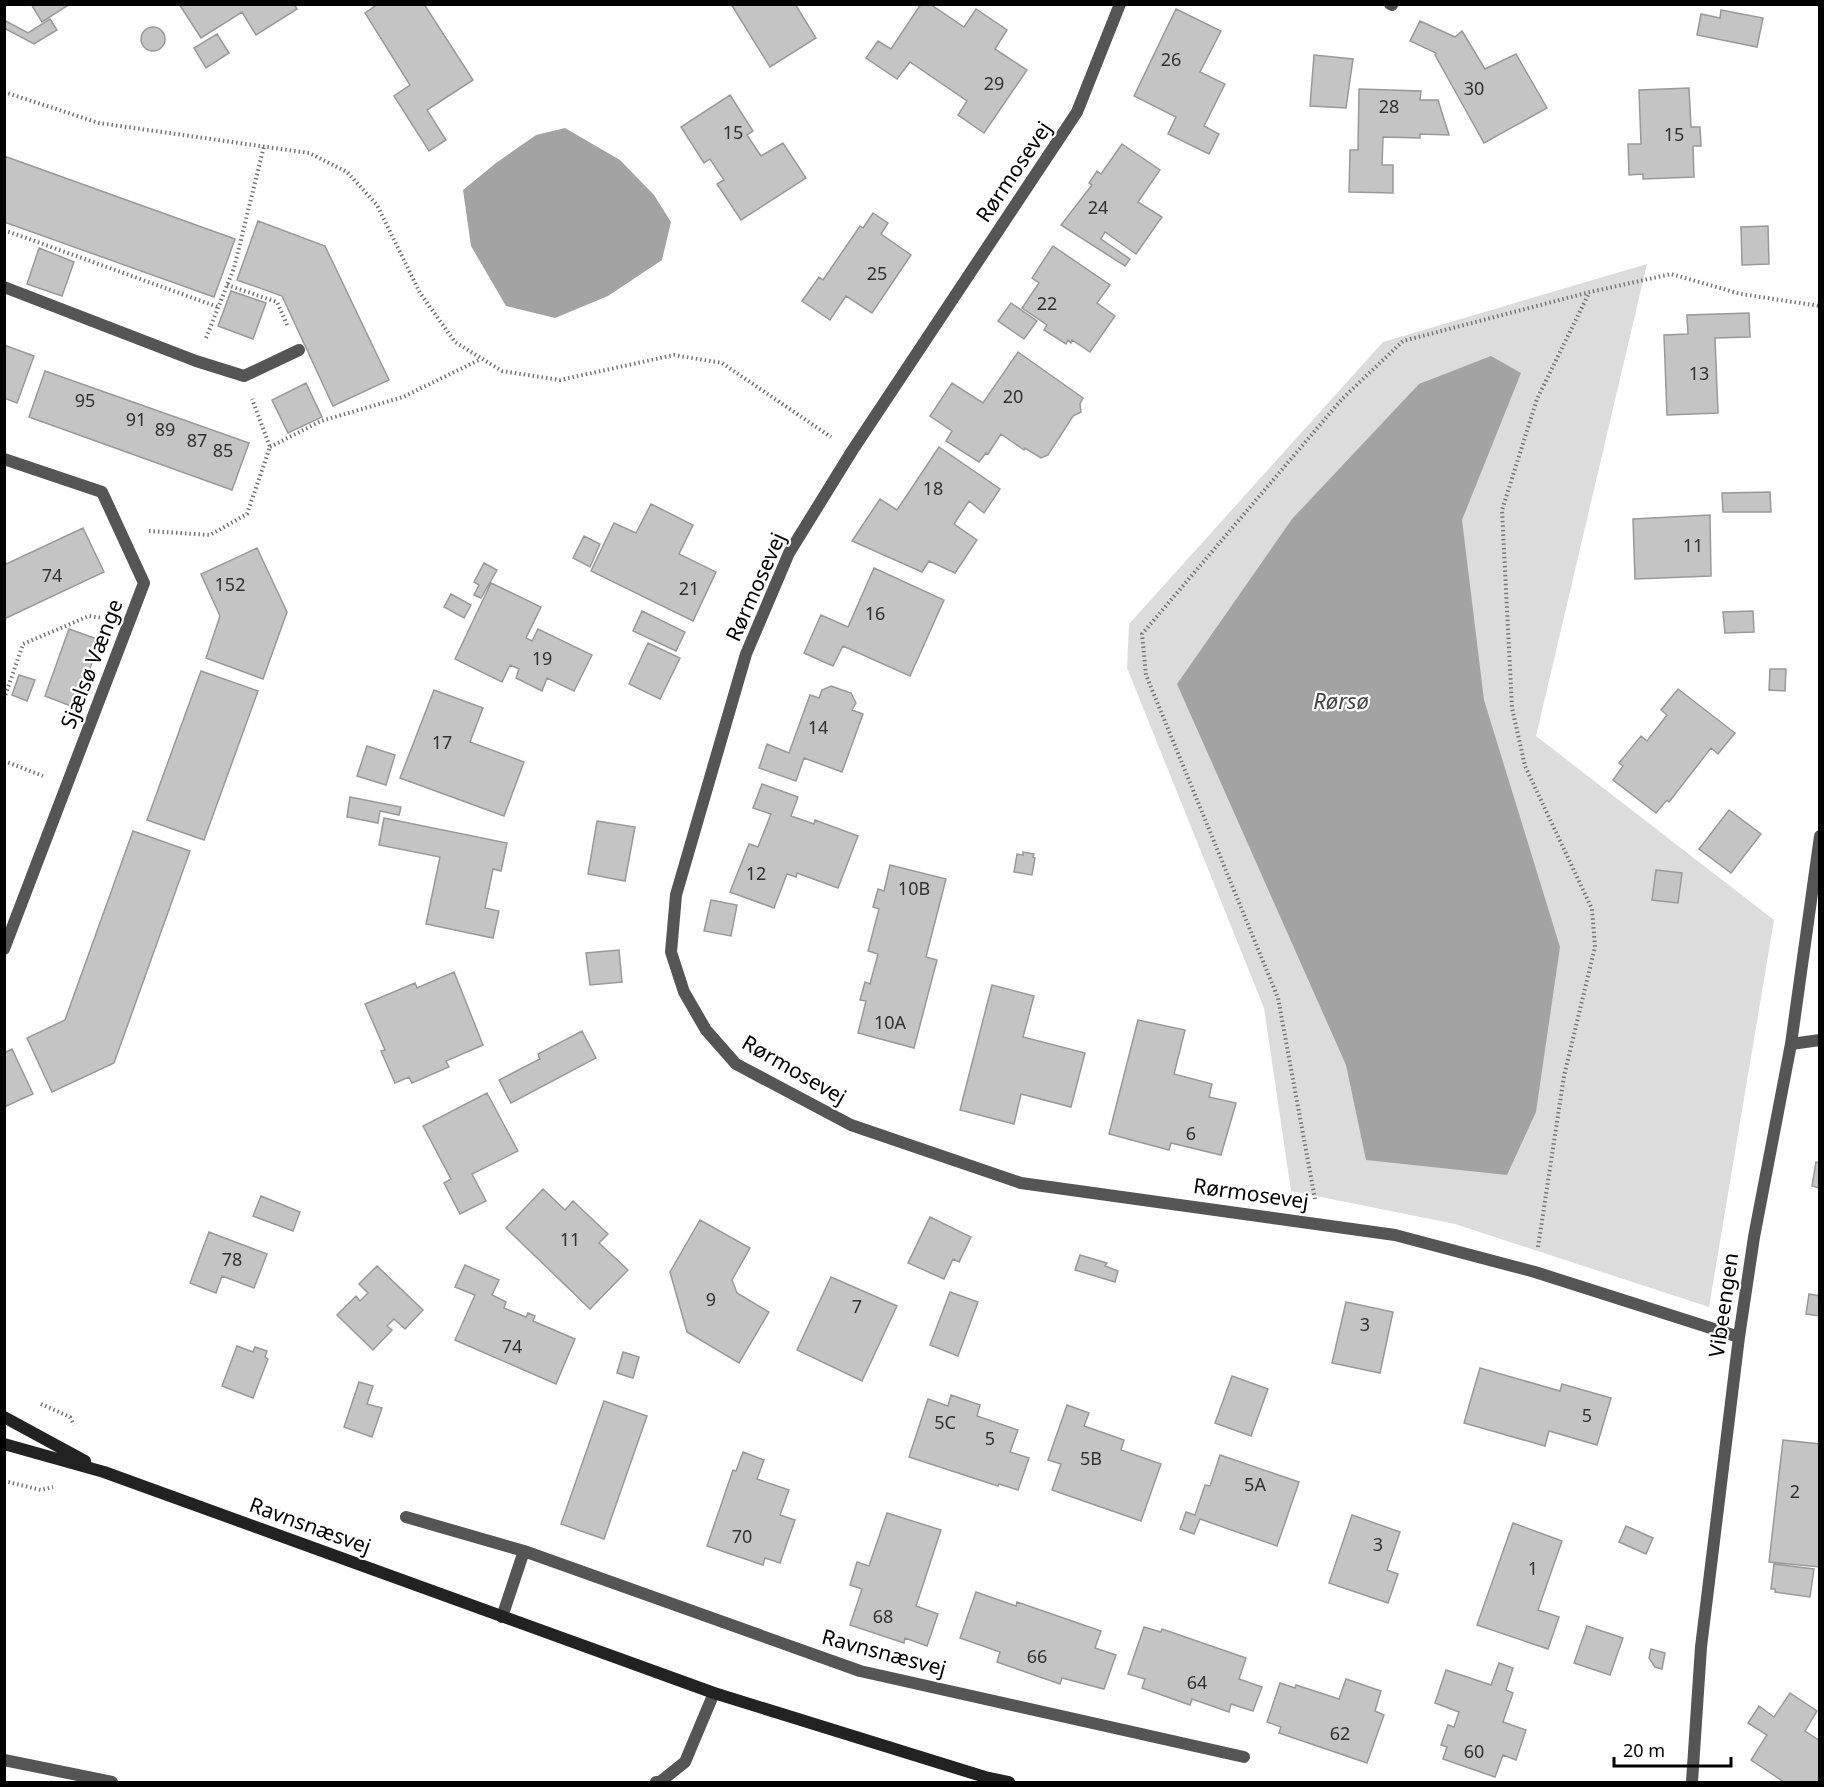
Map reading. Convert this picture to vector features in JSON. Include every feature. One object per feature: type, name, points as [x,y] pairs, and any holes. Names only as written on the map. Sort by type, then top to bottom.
[{"type":"main road","name":"Ravnsnæsvej","points":[[4,1417],[105,1472]]},
{"type":"main road","name":"Ravnsnæsvej","points":[[4,1444],[105,1472],[714,1693],[985,1777],[1009,1782]]},
{"type":"street","name":"Rørmosevej","points":[[1120,4],[1077,112],[852,451],[789,553],[746,654],[676,895],[671,952],[684,992],[706,1030],[736,1064],[851,1125],[1021,1183],[1395,1235],[1535,1272],[1739,1337]]},
{"type":"street","points":[[4,287],[196,361],[244,376],[299,350]]},
{"type":"street","name":"Sjælsø Vænge","points":[[4,459],[102,492],[144,583],[4,949]]},
{"type":"street","name":"Vibeengen","points":[[1692,1782],[1701,1647],[1739,1337],[1754,1237],[1791,1044],[1820,836]]},
{"type":"street","points":[[1791,1044],[1820,1040]]},
{"type":"street","name":"Ravnsnæsvej","points":[[406,1517],[524,1551],[860,1671],[1244,1757]]},
{"type":"street","points":[[502,1617],[524,1551]]},
{"type":"street","points":[[656,1782],[660,1782],[686,1762],[714,1693]]},
{"type":"street","points":[[4,1760],[112,1782]]},
{"type":"path","points":[[4,92],[99,123],[309,153],[347,172],[377,205],[420,293],[455,342],[502,371],[560,380],[674,355],[722,363],[852,451]]},
{"type":"path","points":[[196,361],[234,267],[264,146]]},
{"type":"path","points":[[4,230],[218,307]]},
{"type":"path","points":[[1320,1223],[1278,998],[1146,675],[1142,634],[1342,399],[1403,341],[1590,292],[1671,274],[1741,294],[1820,306]]},
{"type":"path","points":[[227,285],[277,302],[299,350]]},
{"type":"path","points":[[1535,1272],[1564,1076],[1595,948],[1592,909],[1525,765],[1512,708],[1502,510],[1537,399],[1590,292]]},
{"type":"path","points":[[270,447],[321,421],[403,397],[481,359]]},
{"type":"path","points":[[119,528],[210,536],[248,514],[270,447],[244,376]]},
{"type":"path","points":[[4,699],[23,644],[89,616],[130,622]]},
{"type":"path","points":[[4,761],[67,785]]},
{"type":"shaded area","points":[[1647,264],[1536,736],[1774,920],[1709,1307],[1455,1224],[1291,1191],[1264,1008],[1127,668],[1129,624],[1383,342]]},
{"type":"water","points":[[565,128],[620,160],[654,195],[671,222],[662,260],[608,296],[555,318],[506,306],[471,246],[463,190],[536,135]]},
{"type":"water","name":"Rørsø","points":[[1491,356],[1521,373],[1462,520],[1484,700],[1560,947],[1536,1112],[1507,1175],[1366,1160],[1346,1065],[1177,684],[1292,519],[1419,384]]},
{"type":"building","points":[[31,4],[70,4],[42,22]]},
{"type":"building","points":[[179,4],[294,4],[297,9],[256,35],[242,12],[201,38]]},
{"type":"building","points":[[378,4],[424,4],[473,80],[427,110],[446,140],[429,151],[394,96],[410,85],[365,13]]},
{"type":"building","points":[[731,4],[795,4],[816,38],[770,67]]},
{"type":"building","points":[[921,4],[930,4],[964,27],[976,9],[1007,30],[995,49],[1027,70],[984,133],[958,115],[967,101],[910,62],[897,79],[866,58],[878,41],[891,49]]},
{"type":"building","points":[[1176,9],[1221,31],[1200,72],[1225,84],[1204,126],[1219,134],[1209,154],[1168,134],[1176,117],[1134,96]]},
{"type":"building","points":[[1721,10],[1763,18],[1757,47],[1697,35],[1701,14],[1720,18]]},
{"type":"building","points":[[50,19],[57,30],[34,44],[4,28],[4,20],[28,33]]},
{"type":"building","points":[[1420,21],[1455,37],[1462,31],[1485,69],[1516,54],[1547,108],[1484,143],[1435,55],[1436,53],[1410,41]]},
{"type":"building","points":[[153,27],[162,30],[165,39],[162,48],[153,51],[144,48],[141,39],[144,30]]},
{"type":"building","points":[[217,34],[229,53],[206,68],[194,48]]},
{"type":"building","points":[[1314,55],[1353,59],[1346,108],[1310,106]]},
{"type":"building","points":[[1689,88],[1691,127],[1700,127],[1701,146],[1693,146],[1694,177],[1643,179],[1643,174],[1629,175],[1628,144],[1641,144],[1639,90]]},
{"type":"building","points":[[1359,89],[1421,91],[1420,100],[1438,100],[1449,135],[1420,134],[1420,138],[1383,137],[1382,165],[1393,165],[1393,193],[1349,192],[1350,150],[1358,150]]},
{"type":"building","points":[[730,95],[753,131],[747,135],[761,156],[783,143],[806,178],[741,220],[717,184],[724,180],[710,159],[704,163],[681,127]]},
{"type":"building","points":[[1122,144],[1160,170],[1138,202],[1162,217],[1136,254],[1105,232],[1101,239],[1130,259],[1125,266],[1061,225],[1092,185],[1089,183],[1097,171],[1101,174]]},
{"type":"building","points":[[4,156],[235,239],[214,297],[4,222]]},
{"type":"building","points":[[873,213],[888,223],[881,234],[911,255],[872,313],[846,296],[830,320],[802,301],[819,277],[823,280],[860,226],[863,228]]},
{"type":"building","points":[[258,221],[325,246],[389,380],[333,406],[282,296],[237,280]]},
{"type":"building","points":[[1768,226],[1769,264],[1742,265],[1741,227]]},
{"type":"building","points":[[1053,246],[1110,285],[1097,303],[1115,316],[1090,352],[1072,340],[1071,343],[1068,340],[1066,344],[1044,330],[1047,325],[1022,308],[1039,283],[1032,278]]},
{"type":"building","points":[[39,248],[74,262],[62,296],[27,284]]},
{"type":"building","points":[[231,291],[266,303],[253,339],[218,326]]},
{"type":"building","points":[[1011,303],[1037,321],[1024,339],[998,321]]},
{"type":"building","points":[[1749,313],[1750,337],[1715,338],[1718,413],[1667,415],[1664,335],[1688,334],[1687,315]]},
{"type":"building","points":[[4,345],[34,356],[17,403],[4,398]]},
{"type":"building","points":[[1018,352],[1083,398],[1080,404],[1081,412],[1073,416],[1048,455],[1041,458],[1025,448],[1024,450],[1001,434],[988,454],[986,453],[979,462],[946,441],[952,431],[930,416],[952,383],[983,403]]},
{"type":"building","points":[[45,371],[249,443],[232,490],[29,417]]},
{"type":"building","points":[[306,383],[322,417],[288,433],[272,400]]},
{"type":"building","points":[[939,447],[1000,489],[984,513],[969,501],[954,524],[977,540],[955,573],[929,561],[922,572],[852,541],[880,499],[897,510]]},
{"type":"building","points":[[1770,492],[1771,512],[1723,512],[1722,493]]},
{"type":"building","points":[[651,504],[693,525],[679,554],[716,572],[693,621],[591,571],[614,523],[636,533]]},
{"type":"building","points":[[1710,515],[1711,576],[1635,579],[1633,519]]},
{"type":"building","points":[[83,528],[104,572],[4,619],[4,565]]},
{"type":"building","points":[[584,536],[600,544],[590,567],[573,558]]},
{"type":"building","points":[[257,548],[287,612],[263,679],[206,658],[220,616],[201,574]]},
{"type":"building","points":[[484,563],[497,570],[481,598],[474,595],[479,585],[474,582]]},
{"type":"building","points":[[874,568],[944,600],[910,676],[843,646],[833,666],[804,653],[821,615],[848,627]]},
{"type":"building","points":[[491,583],[541,607],[526,638],[532,641],[538,629],[592,655],[574,691],[547,678],[542,691],[516,678],[519,669],[510,665],[502,682],[455,659]]},
{"type":"building","points":[[451,594],[471,605],[464,618],[444,607]]},
{"type":"building","points":[[642,611],[685,632],[676,651],[633,631]]},
{"type":"building","points":[[1753,611],[1754,632],[1725,633],[1723,612]]},
{"type":"building","points":[[69,629],[100,640],[76,708],[45,696]]},
{"type":"building","points":[[648,643],[680,658],[660,699],[629,684]]},
{"type":"building","points":[[1770,669],[1786,669],[1785,691],[1769,690]]},
{"type":"building","points":[[201,671],[258,691],[204,840],[147,820]]},
{"type":"building","points":[[19,675],[35,680],[27,701],[12,695]]},
{"type":"building","points":[[831,686],[851,693],[856,703],[852,710],[863,714],[842,772],[804,758],[796,781],[759,768],[767,744],[789,753],[810,695],[819,698],[822,690]]},
{"type":"building","points":[[1678,689],[1735,733],[1718,754],[1711,748],[1669,802],[1667,800],[1656,813],[1613,780],[1623,766],[1619,763],[1641,736],[1647,741],[1667,715],[1661,710]]},
{"type":"building","points":[[434,690],[483,708],[470,742],[524,762],[504,816],[400,778]]},
{"type":"building","points":[[367,746],[395,755],[386,785],[357,776]]},
{"type":"building","points":[[762,784],[798,797],[791,816],[814,824],[815,820],[858,836],[838,888],[797,873],[796,877],[787,874],[774,908],[730,892],[749,844],[758,847],[771,814],[753,808]]},
{"type":"building","points":[[350,797],[401,807],[399,815],[380,811],[378,823],[347,817]]},
{"type":"building","points":[[1729,810],[1761,834],[1731,873],[1699,849]]},
{"type":"building","points":[[384,818],[507,843],[501,871],[493,869],[485,908],[499,911],[493,938],[426,924],[440,857],[379,845]]},
{"type":"building","points":[[597,821],[635,827],[625,881],[588,874]]},
{"type":"building","points":[[133,831],[190,851],[114,1063],[52,1092],[27,1038],[65,1020]]},
{"type":"building","points":[[1023,852],[1034,854],[1032,875],[1014,872],[1017,854],[1023,855]]},
{"type":"building","points":[[890,865],[946,879],[926,957],[937,960],[914,1048],[858,1033],[866,1001],[860,1000],[865,982],[870,984],[878,954],[868,951],[879,909],[873,907],[878,889],[884,891]]},
{"type":"building","points":[[1656,870],[1682,873],[1678,903],[1652,900]]},
{"type":"building","points":[[711,900],[737,905],[731,936],[704,931]]},
{"type":"building","points":[[619,950],[622,982],[590,985],[586,953]]},
{"type":"building","points":[[454,972],[483,1045],[446,1061],[449,1067],[412,1083],[409,1077],[395,1083],[381,1051],[385,1050],[365,1004],[415,983],[417,988]]},
{"type":"building","points":[[992,985],[1034,996],[1023,1037],[1085,1053],[1071,1107],[1021,1094],[1014,1124],[960,1110]]},
{"type":"building","points":[[1138,1020],[1185,1030],[1174,1074],[1212,1084],[1209,1097],[1236,1103],[1221,1155],[1171,1143],[1169,1150],[1109,1134]]},
{"type":"building","points":[[582,1031],[596,1058],[511,1103],[499,1080],[540,1059],[538,1054]]},
{"type":"building","points":[[12,1049],[33,1094],[4,1107],[4,1053]]},
{"type":"building","points":[[487,1093],[518,1151],[472,1174],[486,1201],[460,1214],[444,1183],[451,1179],[423,1126]]},
{"type":"building","points":[[1816,1162],[1820,1163],[1820,1188],[1812,1186]]},
{"type":"building","points":[[543,1189],[565,1210],[573,1201],[608,1234],[599,1243],[628,1270],[590,1309],[506,1228]]},
{"type":"building","points":[[261,1196],[300,1212],[293,1231],[253,1216]]},
{"type":"building","points":[[930,1217],[971,1237],[959,1262],[953,1259],[944,1279],[908,1263]]},
{"type":"building","points":[[700,1220],[750,1248],[732,1280],[737,1293],[769,1312],[739,1363],[687,1332],[670,1272]]},
{"type":"building","points":[[209,1232],[267,1254],[254,1288],[222,1276],[216,1293],[190,1283]]},
{"type":"building","points":[[1080,1255],[1107,1263],[1105,1266],[1118,1271],[1115,1282],[1075,1270]]},
{"type":"building","points":[[465,1265],[499,1280],[492,1295],[506,1302],[504,1308],[526,1317],[528,1313],[535,1316],[533,1321],[575,1339],[556,1384],[455,1340],[475,1295],[455,1287]]},
{"type":"building","points":[[377,1266],[423,1310],[405,1329],[394,1319],[387,1326],[392,1330],[373,1350],[337,1315],[356,1296],[360,1301],[368,1293],[359,1284]]},
{"type":"building","points":[[831,1277],[897,1306],[862,1381],[797,1350]]},
{"type":"building","points":[[950,1292],[978,1302],[958,1356],[930,1345]]},
{"type":"building","points":[[1809,1294],[1820,1296],[1820,1316],[1806,1314]]},
{"type":"building","points":[[1346,1302],[1393,1312],[1380,1373],[1332,1363]]},
{"type":"building","points":[[237,1346],[253,1352],[255,1347],[267,1351],[265,1357],[268,1359],[253,1398],[222,1386]]},
{"type":"building","points":[[623,1352],[639,1357],[633,1378],[617,1373]]},
{"type":"building","points":[[1480,1368],[1560,1391],[1562,1384],[1611,1398],[1597,1445],[1549,1431],[1545,1446],[1464,1423]]},
{"type":"building","points":[[1232,1376],[1268,1389],[1251,1436],[1215,1423]]},
{"type":"building","points":[[359,1382],[373,1386],[367,1404],[382,1408],[372,1437],[344,1427]]},
{"type":"building","points":[[951,1395],[980,1405],[977,1416],[1018,1430],[1010,1452],[1029,1458],[1018,1490],[999,1484],[998,1486],[909,1457],[928,1399],[948,1406]]},
{"type":"building","points":[[604,1401],[647,1416],[604,1539],[561,1524]]},
{"type":"building","points":[[1067,1405],[1089,1413],[1084,1426],[1124,1440],[1121,1450],[1161,1464],[1141,1521],[1052,1490],[1061,1464],[1048,1460]]},
{"type":"building","points":[[1783,1440],[1820,1444],[1820,1567],[1769,1562]]},
{"type":"building","points":[[743,1452],[764,1460],[757,1479],[789,1490],[780,1515],[795,1520],[780,1563],[765,1558],[763,1565],[707,1546],[733,1470],[736,1471]]},
{"type":"building","points":[[1220,1455],[1299,1482],[1277,1546],[1200,1519],[1194,1534],[1180,1529],[1186,1512],[1195,1515],[1205,1485],[1210,1486]]},
{"type":"building","points":[[887,1513],[941,1530],[916,1606],[938,1614],[927,1646],[905,1638],[904,1643],[850,1625],[862,1589],[850,1585],[857,1562],[869,1566]]},
{"type":"building","points":[[1352,1515],[1400,1532],[1387,1570],[1398,1574],[1388,1603],[1329,1583]]},
{"type":"building","points":[[1513,1523],[1562,1541],[1538,1610],[1559,1617],[1548,1649],[1477,1625]]},
{"type":"building","points":[[1626,1526],[1653,1538],[1646,1554],[1619,1542]]},
{"type":"building","points":[[1774,1564],[1814,1569],[1810,1597],[1775,1592],[1775,1589],[1771,1589]]},
{"type":"building","points":[[976,1592],[1016,1606],[1017,1602],[1101,1631],[1095,1648],[1116,1655],[1104,1689],[1062,1678],[1060,1684],[997,1662],[1000,1652],[960,1638]]},
{"type":"building","points":[[1587,1626],[1623,1638],[1610,1675],[1574,1663]]},
{"type":"building","points":[[1144,1627],[1161,1632],[1162,1629],[1246,1658],[1239,1679],[1262,1687],[1253,1711],[1231,1704],[1229,1712],[1192,1699],[1190,1705],[1142,1688],[1145,1679],[1128,1674]]},
{"type":"building","points":[[1651,1649],[1665,1653],[1662,1669],[1655,1667],[1649,1658]]},
{"type":"building","points":[[1499,1663],[1513,1668],[1506,1690],[1513,1693],[1503,1722],[1526,1730],[1516,1760],[1503,1755],[1495,1777],[1443,1759],[1447,1747],[1441,1745],[1448,1725],[1454,1727],[1459,1712],[1435,1703],[1446,1670],[1491,1685]]},
{"type":"building","points":[[1346,1679],[1381,1691],[1375,1711],[1384,1715],[1367,1763],[1279,1733],[1281,1727],[1267,1722],[1280,1683],[1295,1688],[1296,1685],[1339,1699]]},
{"type":"building","points":[[1790,1693],[1817,1711],[1805,1731],[1820,1741],[1820,1782],[1784,1782],[1751,1760],[1767,1735],[1748,1723],[1759,1706],[1774,1717]]}]
